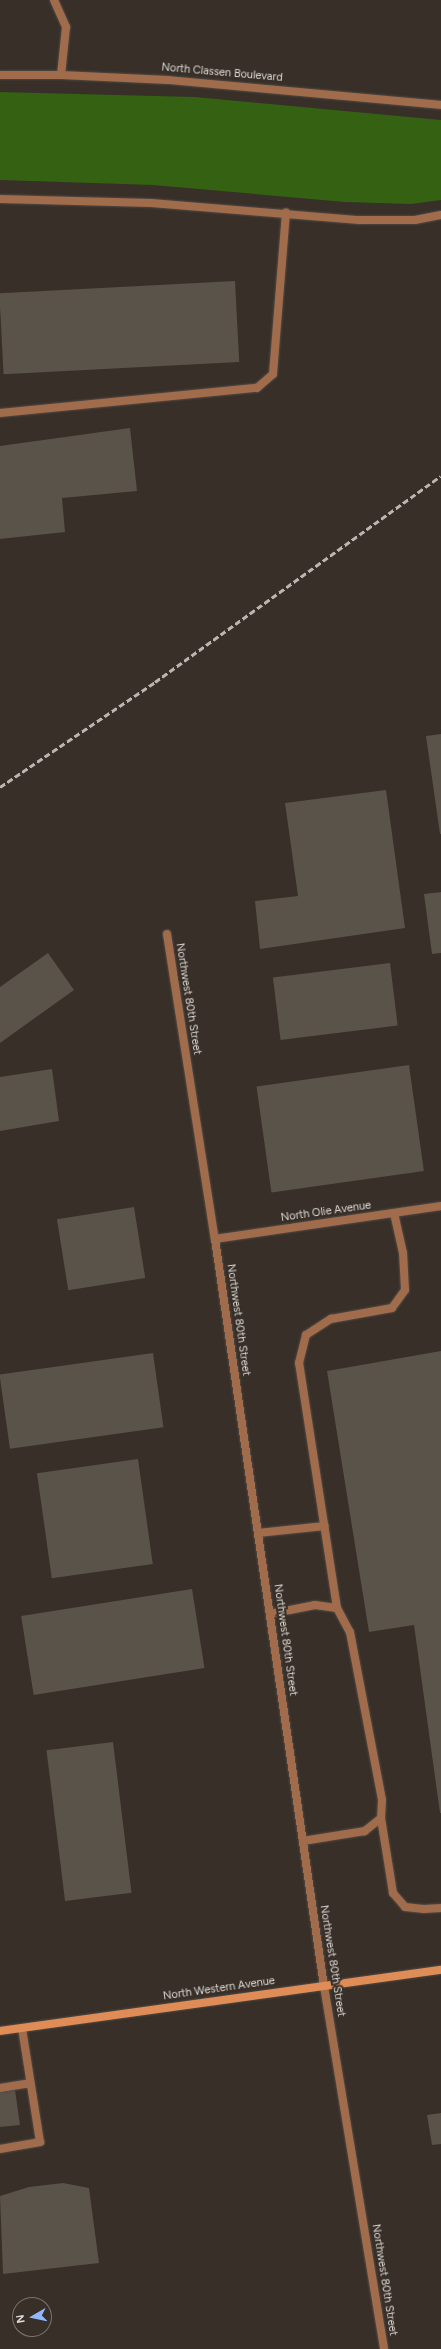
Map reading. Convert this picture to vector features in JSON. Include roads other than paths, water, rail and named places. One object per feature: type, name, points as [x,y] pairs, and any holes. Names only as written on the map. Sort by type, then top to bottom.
[{"type":"main road","name":"North Western Avenue","points":[[0,2031],[441,1970]]},
{"type":"street","points":[[54,0],[66,27],[61,74]]},
{"type":"street","name":"North Classen Boulevard","points":[[0,75],[61,74],[183,81],[441,105]]},
{"type":"street","points":[[0,198],[151,203],[359,220],[415,220],[441,215]]},
{"type":"street","points":[[0,412],[257,388],[273,374],[286,213]]},
{"type":"street","name":"Northwest 80th Street","points":[[167,934],[258,1533],[324,1986],[384,2349]]},
{"type":"street","name":"North Olie Avenue","points":[[214,1239],[441,1206]]},
{"type":"street","points":[[394,1213],[403,1253],[405,1290],[392,1308],[331,1319],[306,1335],[299,1363],[337,1608],[350,1632],[382,1800],[381,1818],[393,1893],[405,1908],[441,1908]]},
{"type":"street","points":[[258,1533],[325,1526]]},
{"type":"street","points":[[270,1614],[315,1605],[337,1608]]},
{"type":"street","points":[[303,1841],[365,1831],[381,1818]]},
{"type":"street","points":[[0,2149],[40,2142],[22,2028]]},
{"type":"street","points":[[0,2088],[30,2083]]},
{"type":"railway","points":[[0,787],[155,682],[441,476]]}]
